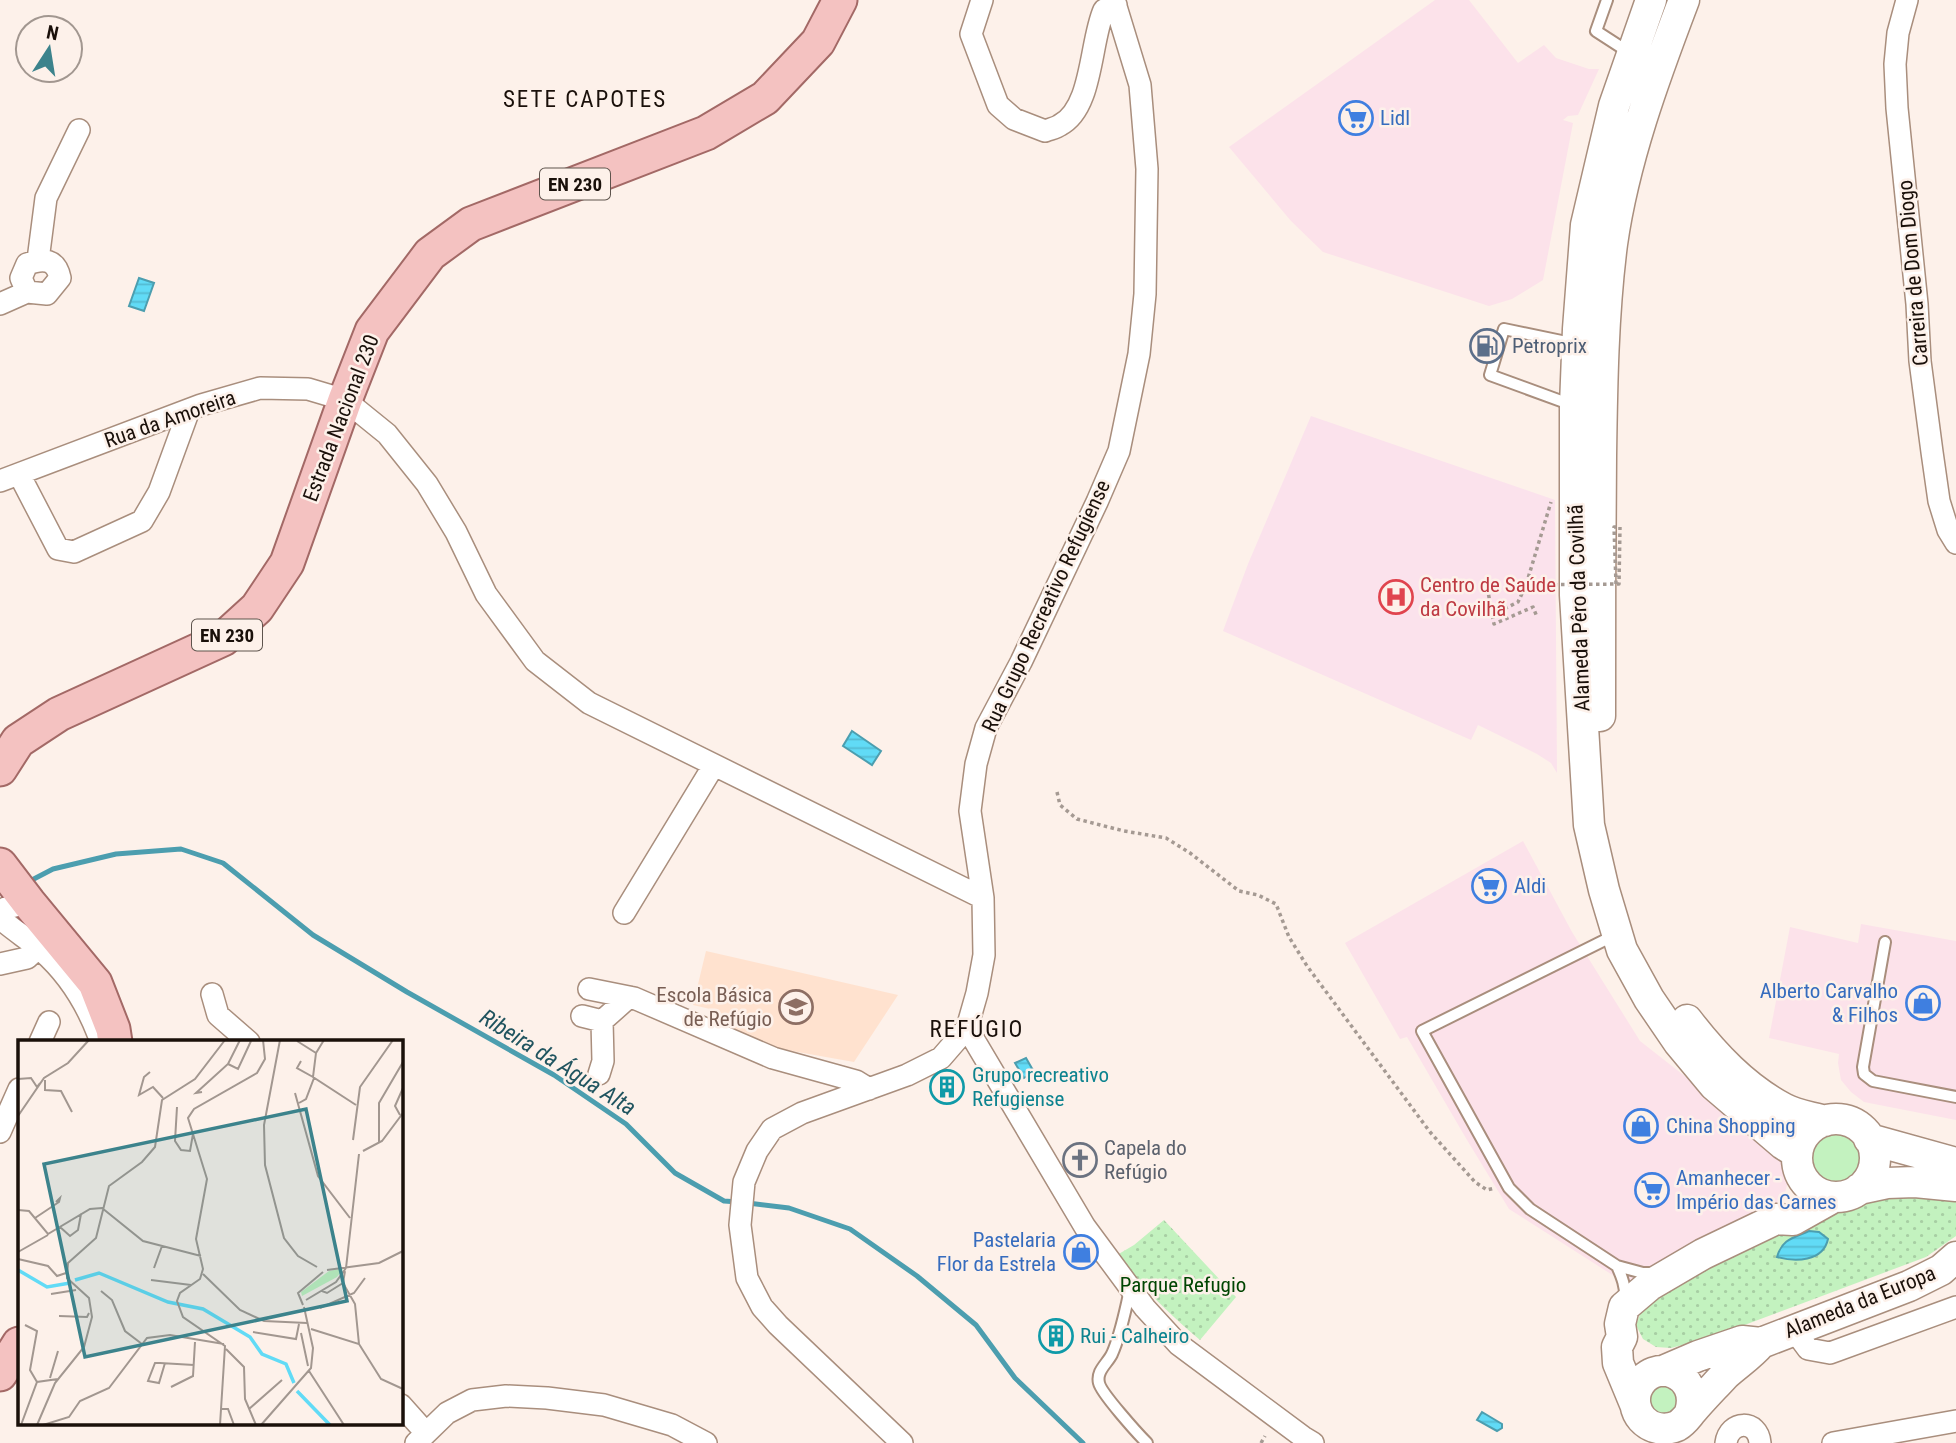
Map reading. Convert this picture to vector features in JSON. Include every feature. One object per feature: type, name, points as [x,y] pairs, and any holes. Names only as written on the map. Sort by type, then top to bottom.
[{"type":"main road","name":"Estrada Nacional 230","points":[[0,769],[18,741],[59,714],[223,639],[257,608],[287,563],[372,331],[430,254],[471,224],[706,133],[765,98],[818,42],[840,0]]},
{"type":"main road","name":"Alameda Pêro da Covilhã","points":[[1651,0],[1611,118],[1586,225],[1577,344],[1576,623],[1589,825],[1622,950],[1648,999],[1687,1054],[1714,1085],[1798,1161],[1803,1180],[1811,1189],[1822,1195],[1846,1193]]},
{"type":"main road","name":"Alameda Pêro da Covilhã","points":[[1684,0],[1648,100],[1627,172],[1612,243],[1606,321],[1600,532],[1600,739],[1606,820],[1633,925],[1677,1008],[1708,1047],[1749,1086],[1785,1110],[1825,1121],[1848,1121],[1858,1126],[1869,1139],[1956,1163]]},
{"type":"main road","points":[[16,886],[95,983],[115,1040]]},
{"type":"main road","points":[[1776,1219],[1790,1193],[1800,1142],[1815,1125],[1825,1121]]},
{"type":"main road","points":[[1623,1322],[1660,1372],[1679,1375],[1685,1381],[1693,1397],[1680,1427],[1660,1429],[1640,1422],[1618,1363],[1617,1347],[1623,1322],[1650,1285],[1667,1273],[1776,1219],[1793,1220],[1868,1181],[1875,1157],[1869,1139]]},
{"type":"main road","points":[[1846,1193],[1887,1183],[1915,1182],[1956,1186]]},
{"type":"main road","name":"Alameda da Europa","points":[[1640,1422],[1635,1395],[1642,1381],[1698,1356],[1742,1341],[1761,1343],[1909,1286],[1941,1270],[1956,1257]]},
{"type":"main road","name":"Alameda da Europa","points":[[1680,1427],[1727,1374],[1761,1343]]},
{"type":"main road","points":[[0,1374],[18,1346]]},
{"type":"street","points":[[982,0],[971,34],[998,105],[1014,119],[1045,131],[1062,125],[1074,113],[1085,89],[1099,22],[1104,10],[1115,2]]},
{"type":"street","name":"Carreira de Dom Diogo","points":[[1907,0],[1898,33],[1895,64],[1897,108],[1917,304],[1920,360],[1932,452],[1939,501],[1948,530],[1956,543]]},
{"type":"street","name":"Rua Grupo Recreativo Refugiense","points":[[902,1443],[762,1307],[747,1278],[740,1225],[744,1182],[757,1151],[772,1129],[802,1113],[907,1075],[941,1058],[967,1028],[984,955],[984,898],[970,811],[976,764],[986,728],[1021,662],[1119,451],[1139,354],[1145,294],[1147,169],[1140,85],[1115,2]]},
{"type":"street","points":[[38,260],[46,198],[79,130]]},
{"type":"street","points":[[0,304],[27,292],[47,293],[60,278],[58,268],[49,261],[38,260],[27,264],[21,278],[27,292]]},
{"type":"street","name":"Rua da Amoreira","points":[[10,478],[189,410],[260,388],[308,389],[345,400]]},
{"type":"street","points":[[345,400],[387,434],[427,484],[456,532],[486,594],[535,660],[589,703],[984,898]]},
{"type":"street","points":[[10,478],[58,549],[74,552],[142,521],[159,492],[189,410]]},
{"type":"street","points":[[624,913],[714,765]]},
{"type":"street","points":[[16,886],[2,920],[38,948],[70,981],[89,1012],[99,1040]]},
{"type":"street","points":[[0,964],[27,958],[38,948]]},
{"type":"street","points":[[589,989],[629,997],[773,1058],[856,1081],[869,1089]]},
{"type":"street","points":[[212,994],[218,1015],[247,1040]]},
{"type":"street","points":[[599,1074],[603,1061],[592,1019],[629,997]]},
{"type":"street","points":[[41,1040],[49,1022]]},
{"type":"street","points":[[967,1028],[1085,1227],[1130,1290],[1178,1344],[1313,1443]]},
{"type":"street","points":[[18,1091],[0,1132],[18,1140]]},
{"type":"street","points":[[1794,1330],[1808,1349],[1830,1353],[1956,1307]]},
{"type":"street","points":[[402,1407],[421,1438],[447,1413],[472,1400],[506,1396],[604,1405],[673,1425],[706,1443]]},
{"type":"street","points":[[1833,1443],[1956,1421]]},
{"type":"street","points":[[1726,1443],[1732,1429],[1742,1425],[1757,1432],[1760,1443]]},
{"type":"lane","points":[[1607,0],[1596,31],[1631,54]]},
{"type":"lane","points":[[1575,406],[1490,375],[1504,329],[1577,344]]},
{"type":"lane","points":[[1617,934],[1422,1031],[1507,1183],[1531,1209],[1617,1266],[1643,1273],[1667,1273]]},
{"type":"lane","points":[[1885,942],[1864,1074],[1873,1080],[1956,1097]]},
{"type":"lane","points":[[1617,1266],[1626,1292],[1623,1322]]},
{"type":"lane","points":[[1130,1290],[1116,1346],[1099,1372],[1099,1385],[1147,1443]]},
{"type":"path","points":[[1492,615],[1518,602],[1526,586],[1550,502],[1556,498]]},
{"type":"path","points":[[1614,527],[1620,527],[1619,584],[1615,584],[1614,527]]},
{"type":"path","points":[[1619,584],[1620,531]]},
{"type":"path","points":[[1486,581],[1494,624],[1532,607],[1537,617]]},
{"type":"path","points":[[1526,586],[1619,584]]},
{"type":"path","points":[[1057,792],[1060,805],[1077,819],[1166,838],[1239,891],[1258,895],[1276,904],[1289,937],[1307,966],[1430,1132],[1475,1182],[1487,1190],[1507,1183]]},
{"type":"path","points":[[1261,1443],[1265,1436]]},
{"type":"shaded area","points":[[1435,0],[1469,0],[1518,63],[1544,45],[1556,58],[1589,69],[1599,69],[1578,115],[1568,116],[1563,120],[1573,123],[1543,280],[1512,299],[1489,306],[1323,252],[1291,221],[1229,147]]},
{"type":"shaded area","name":"Centro de Saúde da Covilhã","points":[[1311,416],[1555,500],[1557,773],[1551,763],[1537,754],[1478,725],[1471,740],[1223,631],[1248,564]]},
{"type":"shaded area","points":[[1523,841],[1572,932],[1640,1041],[1779,1150],[1787,1168],[1788,1181],[1784,1197],[1777,1207],[1624,1294],[1614,1276],[1509,1209],[1407,1037],[1400,1039],[1345,943]]},
{"type":"shaded area","points":[[1861,924],[1956,941],[1956,1120],[1864,1102],[1841,1080],[1839,1054],[1769,1038],[1790,927],[1858,943]]},
{"type":"shaded area","name":"Escola Básica de Refúgio","points":[[706,951],[898,995],[854,1062],[764,1046],[715,1027],[710,1009],[693,1005]]},
{"type":"green space","points":[[1836,1134],[1853,1141],[1860,1158],[1853,1175],[1836,1182],[1819,1175],[1812,1158],[1819,1141]]},
{"type":"green space","points":[[1878,1195],[1956,1197],[1956,1236],[1926,1257],[1715,1336],[1671,1348],[1656,1347],[1643,1339],[1636,1325],[1642,1309],[1660,1292],[1745,1248]]},
{"type":"green space","name":"Parque Refugio","points":[[1164,1220],[1236,1297],[1200,1340],[1156,1300],[1117,1255],[1134,1245]]},
{"type":"green space","points":[[1663,1382],[1680,1392],[1674,1413],[1658,1414],[1649,1406],[1648,1395]]},
{"type":"water","points":[[139,278],[154,283],[144,311],[129,306]]},
{"type":"water","points":[[852,731],[881,751],[872,765],[843,746]]},
{"type":"water","points":[[1026,1058],[1034,1072],[1024,1078],[1015,1063]]},
{"type":"water","points":[[1809,1231],[1819,1232],[1828,1239],[1820,1252],[1800,1260],[1777,1257],[1785,1243]]},
{"type":"water","points":[[1482,1412],[1502,1424],[1502,1428],[1497,1431],[1477,1420]]},
{"type":"waterway","name":"Ribeira da Água Alta","points":[[28,882],[53,869],[116,854],[181,849],[223,863],[313,935],[554,1075],[626,1124],[675,1173],[724,1201],[738,1202]]},
{"type":"waterway","name":"Ribeira da Água Alta","points":[[748,1203],[789,1208],[850,1229],[917,1276],[976,1325],[1015,1378],[1083,1443]]},
{"type":"place","name":"Lidl","points":[[1356,118]]},
{"type":"place","name":"Petroprix","points":[[1487,346]]},
{"type":"place","name":"Centro de Saúde da Covilhã","points":[[1396,597]]},
{"type":"place","name":"Aldi","points":[[1489,886]]},
{"type":"place","name":"Alberto Carvalho & Filhos","points":[[1923,1003]]},
{"type":"place","name":"Escola Básica de Refúgio","points":[[796,1007]]},
{"type":"place","name":"Grupo recreativo Refugiense","points":[[947,1087]]},
{"type":"place","name":"China Shopping","points":[[1641,1126]]},
{"type":"place","name":"Capela do Refúgio","points":[[1080,1160]]},
{"type":"place","name":"Amanhecer - Império das Carnes","points":[[1652,1190]]},
{"type":"place","name":"Pastelaria Flor da Estrela","points":[[1081,1252]]},
{"type":"place","name":"Rui - Calheiro","points":[[1056,1336]]},
{"type":"district","name":"SETE CAPOTES","points":[[585,99]]},
{"type":"district","name":"REFÚGIO","points":[[977,1029]]}]
